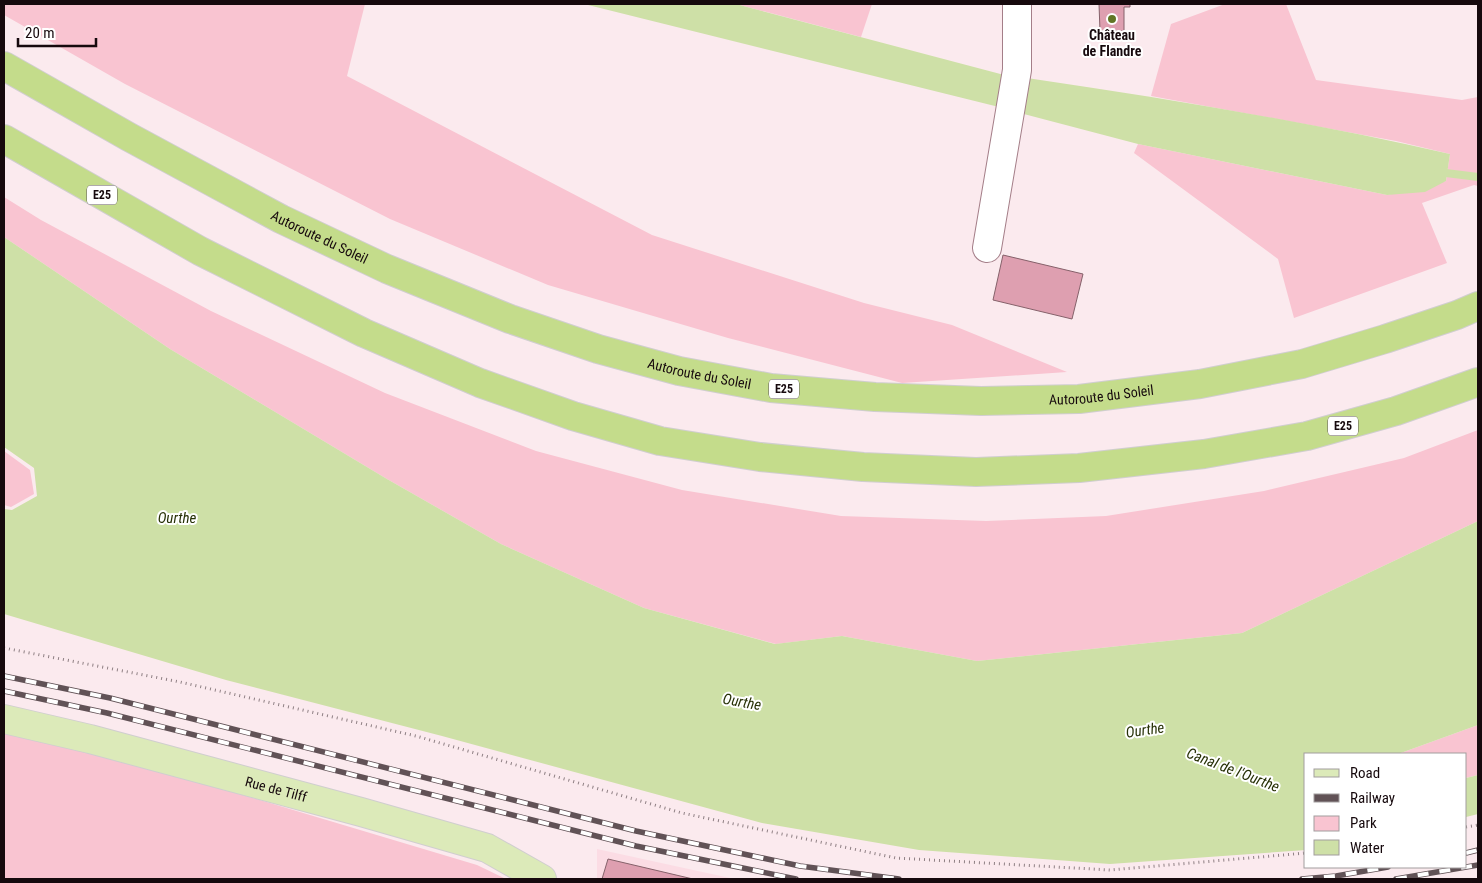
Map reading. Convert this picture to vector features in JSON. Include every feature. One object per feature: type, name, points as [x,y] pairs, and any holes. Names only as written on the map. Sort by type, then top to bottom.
[{"type":"highway","name":"Autoroute du Soleil","points":[[4,66],[129,137],[273,214],[387,269],[510,320],[598,349],[679,371],[771,388],[875,397],[980,401],[1079,399],[1200,384],[1302,364],[1385,339],[1478,306]]},
{"type":"highway","name":"E25","points":[[4,139],[200,251],[364,333],[480,383],[573,416],[660,441],[760,457],[863,467],[976,472],[1079,468],[1204,454],[1307,436],[1396,411],[1478,382]]},
{"type":"main road","name":"Rue de Tilff","points":[[4,719],[100,742],[487,848],[542,879]]},
{"type":"lane","points":[[987,248],[1017,70],[1017,4]]},
{"type":"path","points":[[4,648],[180,682],[416,736],[682,813],[896,858],[1110,870],[1304,853]]},
{"type":"shaded area","points":[[597,849],[707,873],[735,879],[597,879]]},
{"type":"green space","points":[[4,4],[365,4],[347,76],[652,235],[864,303],[952,325],[1067,372],[902,383],[728,338],[548,285],[390,219],[125,84],[4,15]]},
{"type":"green space","points":[[736,4],[872,4],[861,37]]},
{"type":"green space","points":[[1225,4],[1286,4],[1316,80],[1462,100],[1478,97],[1478,186],[1474,185],[1422,203],[1447,263],[1294,318],[1278,259],[1134,153],[1138,144],[1387,195],[1446,181],[1450,154],[1396,141],[1151,96],[1171,24]]},
{"type":"green space","points":[[4,197],[41,220],[211,311],[385,393],[536,451],[682,490],[841,516],[986,521],[1106,516],[1264,491],[1404,458],[1478,430],[1478,521],[1242,633],[977,661],[842,636],[776,644],[644,608],[501,544],[387,479],[170,349],[4,237]]},
{"type":"green space","points":[[4,451],[30,470],[34,494],[11,507],[4,505]]},
{"type":"green space","points":[[1478,725],[1478,775],[1467,778],[1467,753],[1401,753]]},
{"type":"green space","points":[[4,728],[29,731],[477,865],[506,879],[4,879]]},
{"type":"water","points":[[584,4],[736,4],[1008,76],[1003,108]]},
{"type":"water","points":[[1027,78],[1240,112],[1398,142],[1450,154],[1446,181],[1425,192],[1387,195],[1138,144],[1020,113]]},
{"type":"water","name":"Ourthe","points":[[4,237],[170,349],[387,479],[501,544],[644,608],[775,644],[842,636],[977,661],[1242,633],[1478,521],[1478,725],[1401,753],[1304,753],[1304,850],[1110,864],[919,850],[762,823],[442,736],[226,680],[4,614],[4,509],[12,510],[37,496],[34,468],[4,447]]},
{"type":"water","points":[[1478,775],[1478,814],[1467,817],[1467,778]]},
{"type":"building","name":"Château de Flandre","points":[[1099,4],[1130,4],[1130,7],[1124,7],[1124,31],[1100,31]]},
{"type":"building","points":[[1003,255],[1083,274],[1072,319],[993,300]]},
{"type":"building","points":[[608,859],[693,879],[602,879]]},
{"type":"waterway","points":[[1438,172],[1478,177]]},
{"type":"railway","points":[[4,676],[110,698],[636,831],[800,866],[899,879]]},
{"type":"railway","points":[[4,691],[107,713],[636,846],[796,879]]},
{"type":"railway","points":[[1467,853],[1478,850]]},
{"type":"railway","points":[[1467,867],[1478,865]]},
{"type":"railway","points":[[1302,879],[1336,876],[1382,868]]},
{"type":"railway","points":[[1396,879],[1460,868]]},
{"type":"place","name":"Château de Flandre","points":[[1112,19]]},
{"type":"water label","name":"Canal de l'Ourthe","points":[[1233,770]]}]
